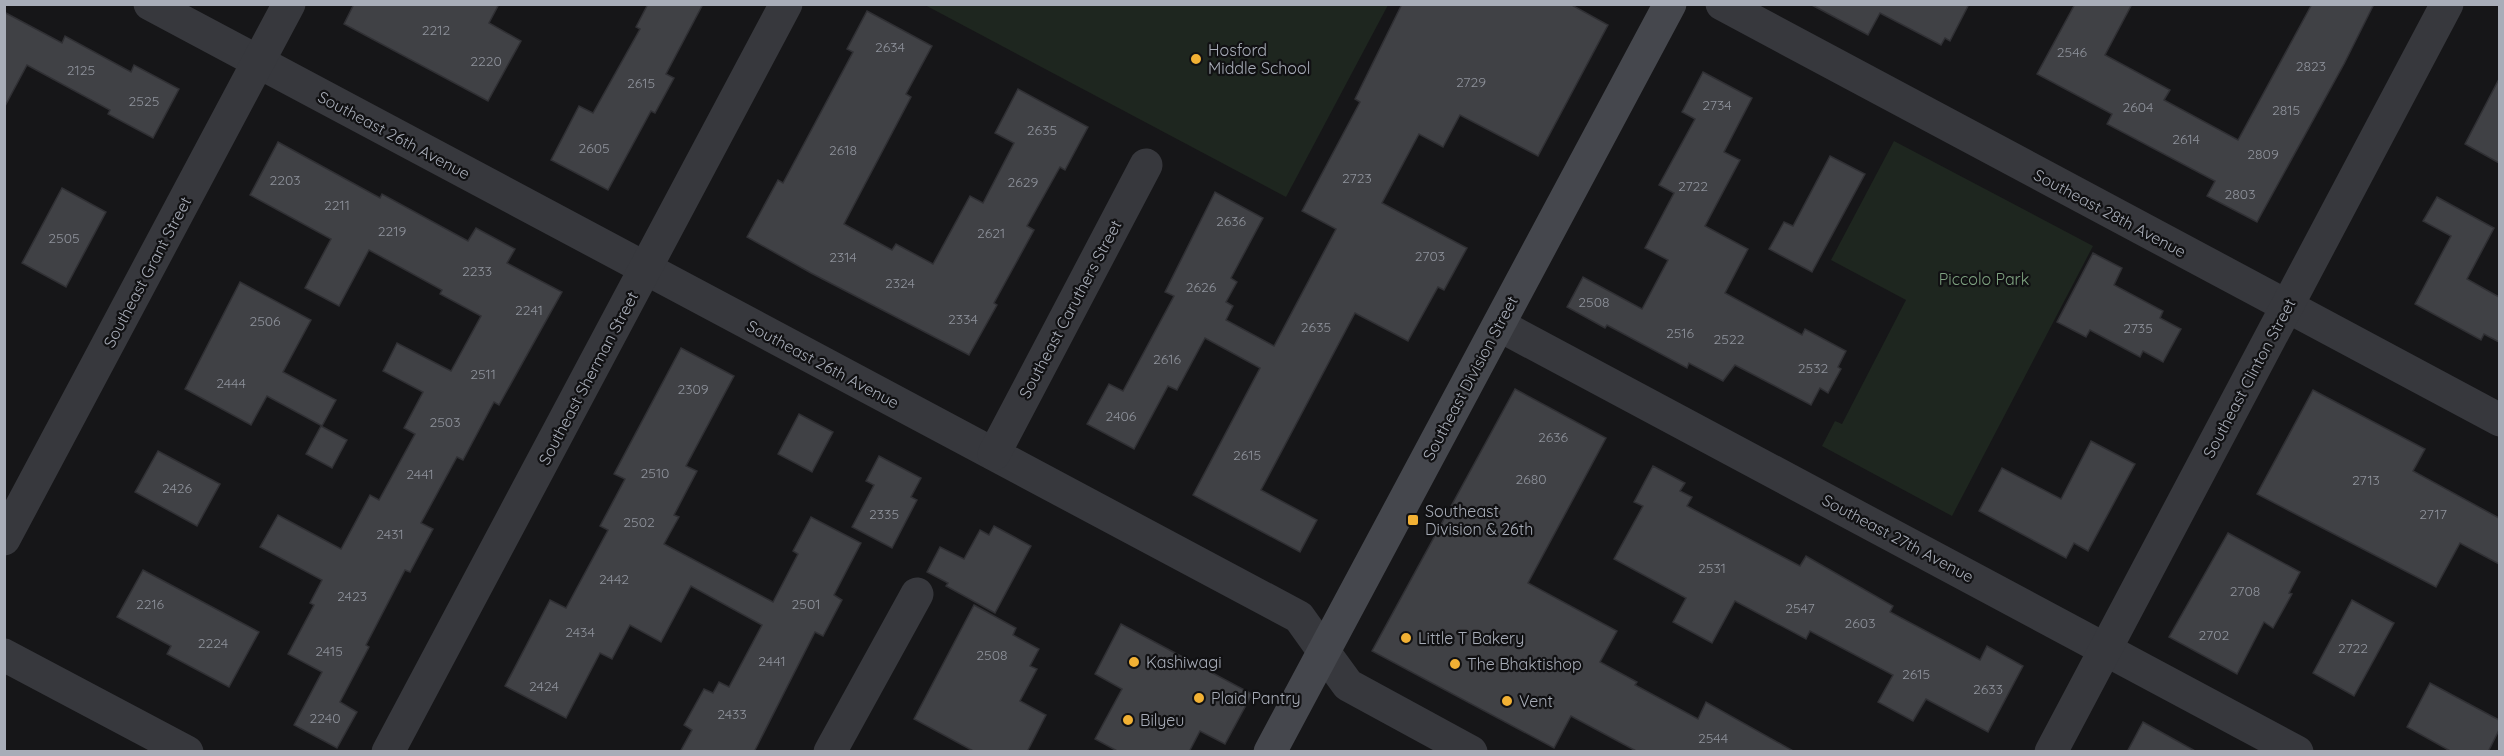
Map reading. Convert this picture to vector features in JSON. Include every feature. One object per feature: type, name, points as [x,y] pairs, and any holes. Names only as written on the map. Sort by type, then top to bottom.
[{"type":"main road","name":"Southeast Division Street","points":[[1270,752],[1670,4]]},
{"type":"street","name":"Southeast 26th Avenue","points":[[150,4],[1299,617],[1348,685],[1471,752]]},
{"type":"street","name":"Southeast Grant Street","points":[[4,539],[289,4]]},
{"type":"street","name":"Southeast Sherman Street","points":[[388,752],[786,4]]},
{"type":"street","name":"Southeast 28th Avenue","points":[[1722,4],[2499,420]]},
{"type":"street","name":"Southeast Clinton Street","points":[[2051,752],[2447,4]]},
{"type":"street","name":"Southeast Caruthers Street","points":[[994,454],[1146,165]]},
{"type":"street","name":"Southeast 27th Avenue","points":[[1499,325],[2297,752]]},
{"type":"street","points":[[830,752],[917,594]]},
{"type":"street","points":[[4,655],[187,752]]},
{"type":"green space","name":"Hosford Middle School","points":[[925,5],[1388,5],[1286,197]]},
{"type":"green space","name":"Piccolo Park","points":[[1894,141],[2093,246],[1952,516],[1822,446],[1835,421],[1842,424],[1906,300],[1831,260]]},
{"type":"building","points":[[354,4],[499,4],[489,23],[521,41],[488,101],[344,24]]},
{"type":"building","points":[[648,4],[703,4],[666,74],[674,78],[655,113],[651,111],[608,190],[551,160],[579,106],[593,113],[640,29],[636,27]]},
{"type":"building","points":[[1402,4],[1570,4],[1608,25],[1538,156],[1460,115],[1443,147],[1419,134],[1382,203],[1467,248],[1444,290],[1438,287],[1408,341],[1355,313],[1261,490],[1317,520],[1300,552],[1193,495],[1260,368],[1205,338],[1177,390],[1168,386],[1134,449],[1087,424],[1109,384],[1123,391],[1174,296],[1165,292],[1215,192],[1263,218],[1231,278],[1237,282],[1226,302],[1233,306],[1226,320],[1274,346],[1336,229],[1302,211],[1360,102],[1355,99]]},
{"type":"building","points":[[1810,4],[1969,4],[1950,41],[1945,38],[1941,45],[1880,13],[1868,35]]},
{"type":"building","points":[[2075,4],[2132,4],[2105,55],[2170,90],[2164,100],[2238,140],[2312,4],[2374,4],[2344,64],[2257,222],[2207,196],[2215,181],[2107,124],[2112,114],[2037,74]]},
{"type":"building","points":[[867,11],[932,46],[906,94],[911,97],[844,224],[892,250],[896,244],[933,264],[970,196],[983,203],[1014,143],[995,133],[1018,89],[1088,127],[1065,170],[1060,167],[1027,226],[1034,230],[994,303],[997,305],[969,355],[747,237],[778,180],[783,183],[853,52],[847,49]]},
{"type":"building","points":[[4,12],[62,43],[65,36],[131,72],[134,65],[179,89],[153,138],[108,114],[110,110],[27,65],[4,108]]},
{"type":"building","points":[[1703,72],[1752,98],[1724,152],[1740,160],[1705,226],[1748,249],[1725,293],[1802,335],[1805,329],[1846,351],[1838,367],[1841,369],[1828,393],[1820,388],[1811,405],[1735,365],[1723,381],[1689,363],[1687,368],[1607,325],[1605,328],[1567,307],[1583,277],[1642,309],[1668,260],[1645,248],[1674,193],[1659,185],[1695,119],[1682,112]]},
{"type":"building","points":[[2499,79],[2499,163],[2465,144]]},
{"type":"building","points":[[278,142],[380,198],[382,194],[468,241],[476,228],[515,249],[507,263],[562,292],[499,405],[494,402],[463,460],[457,457],[421,523],[433,529],[410,572],[405,570],[366,645],[369,647],[340,702],[357,712],[337,748],[294,725],[322,672],[288,654],[314,605],[310,603],[322,580],[260,547],[278,515],[341,549],[370,495],[379,500],[415,434],[404,428],[423,392],[383,371],[397,343],[451,371],[481,316],[440,294],[442,290],[369,250],[339,306],[305,288],[331,239],[250,195]]},
{"type":"building","points":[[1830,156],[1865,174],[1812,272],[1769,249],[1784,222],[1793,226]]},
{"type":"building","points":[[62,188],[106,212],[66,287],[22,263]]},
{"type":"building","points":[[2437,197],[2494,228],[2467,279],[2499,297],[2499,342],[2484,334],[2481,340],[2415,304],[2451,236],[2423,221]]},
{"type":"building","points":[[2093,253],[2122,268],[2114,285],[2163,311],[2160,318],[2181,329],[2163,362],[2143,351],[2140,357],[2090,330],[2086,337],[2057,322]]},
{"type":"building","points":[[240,282],[311,320],[283,372],[336,400],[322,426],[267,396],[251,425],[185,389]]},
{"type":"building","points":[[681,348],[734,376],[686,466],[697,471],[674,515],[679,517],[664,544],[773,602],[798,554],[793,551],[811,517],[861,543],[834,595],[842,600],[823,636],[815,632],[754,752],[680,752],[692,730],[684,725],[704,689],[713,693],[719,682],[729,687],[762,625],[691,586],[661,642],[630,625],[612,659],[600,653],[566,718],[505,686],[550,600],[566,608],[608,530],[600,526],[625,479],[614,474]]},
{"type":"building","points":[[1515,389],[1606,438],[1528,583],[1617,631],[1600,662],[1637,682],[1635,685],[1698,719],[1706,702],[1795,752],[1638,752],[1571,716],[1554,748],[1372,651]]},
{"type":"building","points":[[2313,390],[2425,449],[2413,471],[2499,518],[2499,564],[2460,543],[2436,587],[2257,494]]},
{"type":"building","points":[[799,414],[833,432],[812,472],[778,454]]},
{"type":"building","points":[[321,426],[347,440],[332,468],[306,454]]},
{"type":"building","points":[[2091,441],[2135,464],[2088,551],[2074,543],[2066,558],[1979,511],[2002,468],[2061,499]]},
{"type":"building","points":[[158,451],[220,484],[197,526],[135,492]]},
{"type":"building","points":[[879,456],[921,478],[911,497],[917,500],[892,548],[852,527],[874,485],[866,481]]},
{"type":"building","points":[[1653,466],[1685,483],[1680,491],[1692,497],[1687,506],[1800,566],[1806,556],[1893,606],[1890,612],[1980,660],[1987,646],[2023,666],[1988,732],[1926,699],[1913,721],[1878,702],[1893,675],[1810,631],[1806,639],[1735,601],[1712,643],[1673,622],[1686,598],[1614,559],[1643,506],[1634,502]]},
{"type":"building","points":[[994,526],[1031,546],[995,613],[946,586],[948,583],[927,572],[940,547],[964,559],[980,530],[989,535]]},
{"type":"building","points":[[2228,533],[2300,572],[2289,593],[2292,594],[2273,628],[2264,622],[2237,674],[2169,637]]},
{"type":"building","points":[[143,570],[259,632],[229,687],[167,654],[171,646],[117,617]]},
{"type":"building","points":[[2352,600],[2394,623],[2354,696],[2313,673]]},
{"type":"building","points":[[974,605],[1016,628],[1013,635],[1039,649],[1030,666],[1037,669],[1020,701],[1046,715],[1027,752],[975,752],[914,719]]},
{"type":"building","points":[[1121,624],[1252,694],[1225,744],[1200,731],[1189,752],[1119,752],[1095,739],[1122,689],[1095,674]]},
{"type":"building","points":[[2430,683],[2499,720],[2499,730],[2488,752],[2452,752],[2407,727]]},
{"type":"building","points":[[2143,722],[2197,752],[2127,752]]},
{"type":"place","name":"Hosford Middle School","points":[[1196,59]]},
{"type":"place","name":"Southeast Division & 26th","points":[[1413,520]]},
{"type":"place","name":"Little T Bakery","points":[[1406,638]]},
{"type":"place","name":"Kashiwagi","points":[[1134,662]]},
{"type":"place","name":"The Bhaktishop","points":[[1455,664]]},
{"type":"place","name":"Plaid Pantry","points":[[1199,698]]},
{"type":"place","name":"Vent","points":[[1507,701]]},
{"type":"place","name":"Bilyeu","points":[[1128,720]]}]
